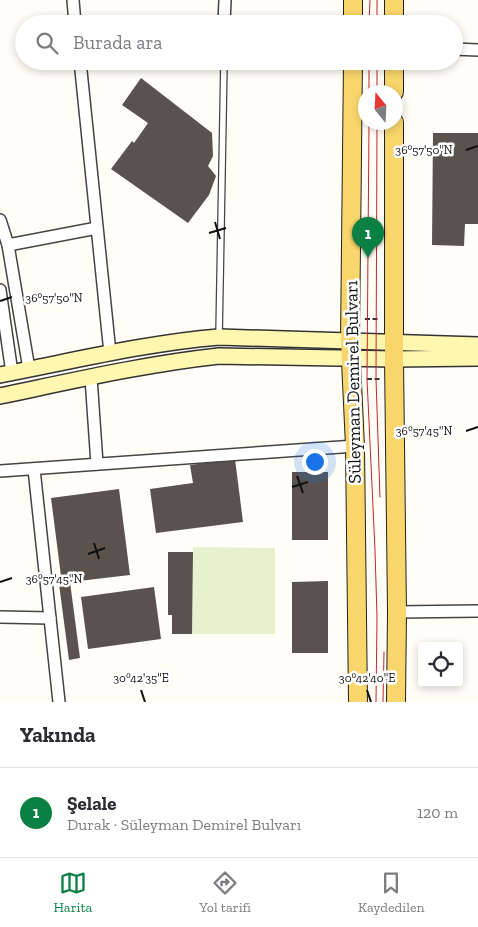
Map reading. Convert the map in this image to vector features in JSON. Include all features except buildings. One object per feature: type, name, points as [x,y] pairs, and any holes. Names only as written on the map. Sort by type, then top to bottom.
[{"type":"main road","points":[[353,0],[353,15]]},
{"type":"main road","points":[[394,0],[394,15]]},
{"type":"main road","name":"Süleyman Demirel Bulvarı","points":[[353,70],[350,340],[355,446],[358,702]]},
{"type":"main road","points":[[394,70],[394,85]]},
{"type":"main road","points":[[394,130],[396,702]]},
{"type":"street","points":[[73,0],[75,15]]},
{"type":"street","points":[[224,0],[224,15]]},
{"type":"street","points":[[463,49],[478,50]]},
{"type":"street","points":[[81,70],[110,353]]},
{"type":"street","points":[[1,224],[8,245],[29,369]]},
{"type":"street","points":[[8,245],[97,228]]},
{"type":"street","points":[[0,290],[6,374],[110,353],[188,340],[219,337],[350,340],[394,351],[478,358]]},
{"type":"street","points":[[0,396],[191,359],[219,356],[351,358],[394,351],[478,345]]},
{"type":"street","points":[[91,378],[98,464]]},
{"type":"street","points":[[0,471],[355,446]]},
{"type":"street","points":[[34,469],[59,702]]},
{"type":"street","points":[[397,612],[478,611]]},
{"type":"street","points":[[0,617],[50,618]]},
{"type":"lane","points":[[219,337],[224,70]]},
{"type":"path","points":[[350,319],[394,319]]},
{"type":"path","points":[[352,380],[394,379]]},
{"type":"green space","points":[[193,547],[275,548],[275,634],[192,634]]},
{"type":"tram line","points":[[369,15],[370,0]]},
{"type":"tram line","points":[[377,0],[377,15]]},
{"type":"tram line","points":[[369,70],[369,85]]},
{"type":"tram line","points":[[377,70],[377,85]]},
{"type":"tram line","points":[[369,130],[367,379],[377,617],[376,702]]},
{"type":"tram line","points":[[377,130],[376,379],[380,497]]},
{"type":"tram line","points":[[383,702],[384,652]]},
{"type":"place","name":"Şelale","points":[[368,258]]}]
